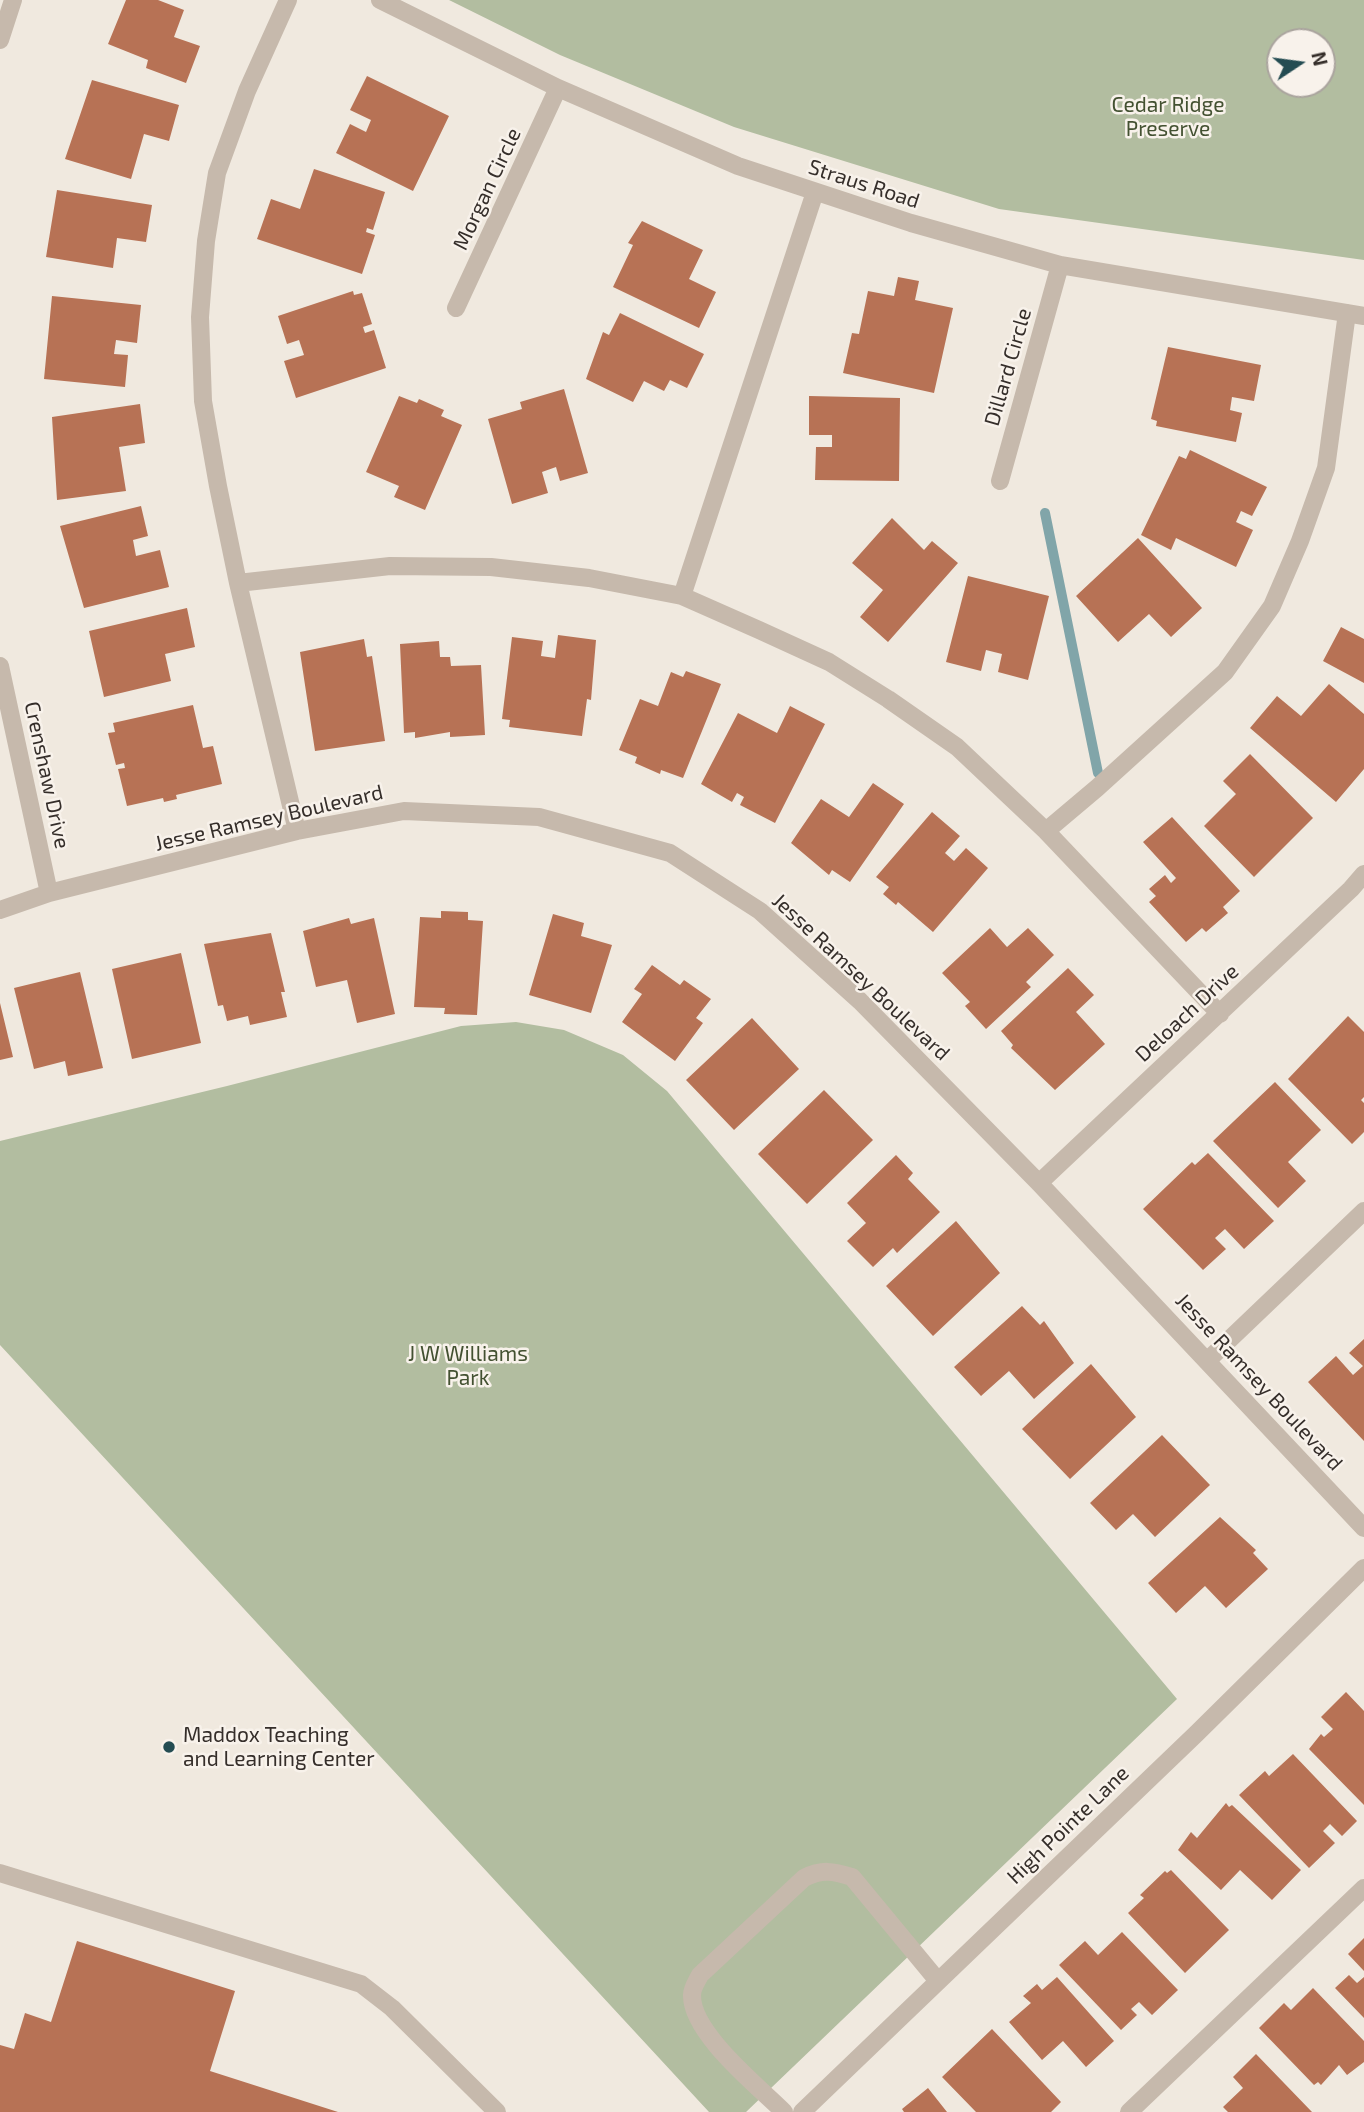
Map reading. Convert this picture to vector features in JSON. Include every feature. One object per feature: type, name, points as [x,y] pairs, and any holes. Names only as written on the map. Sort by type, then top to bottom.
[{"type":"street","points":[[0,40],[13,0]]},
{"type":"street","points":[[288,0],[247,91],[217,173],[206,241],[200,317],[203,401],[218,486],[238,583],[297,831]]},
{"type":"street","name":"Straus Road","points":[[380,0],[558,88],[738,166],[911,223],[1060,265],[1355,314]]},
{"type":"street","name":"Morgan Circle","points":[[456,308],[558,88]]},
{"type":"street","points":[[682,596],[815,192]]},
{"type":"street","name":"Dillard Circle","points":[[1000,481],[1060,265]]},
{"type":"street","points":[[1046,831],[1225,672],[1272,606],[1300,541],[1326,468],[1355,314]]},
{"type":"street","points":[[238,583],[390,566],[491,567],[589,578],[682,596],[829,662],[957,747],[1046,831],[1220,1014]]},
{"type":"street","name":"Crenshaw Drive","points":[[0,666],[49,893]]},
{"type":"street","name":"Jesse Ramsey Boulevard","points":[[0,910],[49,893],[297,831],[404,811],[539,817],[670,853],[761,911],[860,1001],[1039,1183],[1364,1528]]},
{"type":"street","name":"Deloach Drive","points":[[1039,1183],[1220,1014],[1364,874]]},
{"type":"street","points":[[1208,1360],[1364,1211]]},
{"type":"street","name":"High Pointe Lane","points":[[802,2112],[1364,1568]]},
{"type":"street","points":[[784,2112],[708,2034],[693,2007],[691,1991],[700,1975],[804,1878],[818,1871],[833,1871],[852,1877],[939,1981]]},
{"type":"street","points":[[0,1873],[360,1984],[393,2008],[497,2112]]},
{"type":"street","points":[[1129,2112],[1364,1888]]},
{"type":"green space","name":"Cedar Ridge Preserve","points":[[449,0],[1364,0],[1364,260],[999,209],[734,127],[560,55]]},
{"type":"green space","name":"J W Williams Park","points":[[516,1022],[564,1030],[623,1055],[667,1091],[1177,1699],[746,2112],[709,2112],[0,1345],[0,1141],[461,1026]]},
{"type":"building","points":[[126,0],[158,0],[184,10],[174,37],[200,46],[186,83],[146,68],[148,60],[108,44]]},
{"type":"building","points":[[367,76],[449,116],[413,191],[336,153],[350,124],[366,132],[371,120],[350,110]]},
{"type":"building","points":[[92,80],[179,105],[169,141],[144,134],[131,179],[65,159]]},
{"type":"building","points":[[314,169],[385,192],[373,230],[367,228],[366,232],[375,235],[362,274],[257,239],[271,199],[300,209]]},
{"type":"building","points":[[57,190],[152,205],[146,242],[117,238],[113,268],[46,257]]},
{"type":"building","points":[[642,221],[703,250],[689,279],[716,292],[699,328],[613,287],[633,245],[628,243]]},
{"type":"building","points":[[898,277],[919,281],[915,300],[953,308],[934,393],[843,373],[852,333],[859,334],[868,291],[894,296]]},
{"type":"building","points":[[353,291],[354,295],[362,293],[372,324],[363,327],[365,333],[374,330],[386,368],[296,398],[284,361],[304,355],[299,340],[287,344],[278,316]]},
{"type":"building","points":[[52,296],[141,305],[137,343],[116,340],[114,354],[128,355],[125,387],[44,379]]},
{"type":"building","points":[[620,313],[704,354],[687,388],[670,380],[664,391],[644,381],[633,402],[586,379],[603,332],[609,335]]},
{"type":"building","points":[[1168,347],[1261,365],[1254,401],[1232,397],[1230,410],[1242,413],[1236,442],[1156,426],[1157,421],[1151,419]]},
{"type":"building","points":[[564,389],[588,473],[560,481],[556,467],[542,472],[548,493],[512,504],[488,419],[522,409],[520,402]]},
{"type":"building","points":[[399,396],[417,403],[419,399],[444,410],[441,416],[462,425],[425,510],[394,497],[399,486],[366,472]]},
{"type":"building","points":[[809,396],[900,398],[899,481],[815,480],[816,447],[832,447],[832,435],[809,435]]},
{"type":"building","points":[[140,404],[145,443],[119,447],[126,491],[57,500],[52,417]]},
{"type":"building","points":[[1190,450],[1267,487],[1252,516],[1241,511],[1236,522],[1253,530],[1236,567],[1176,538],[1171,550],[1141,535],[1179,456],[1186,459]]},
{"type":"building","points":[[141,506],[148,536],[133,540],[136,556],[160,550],[169,587],[84,608],[60,526]]},
{"type":"building","points":[[892,518],[924,550],[932,541],[958,563],[888,642],[860,617],[883,590],[852,563]]},
{"type":"building","points":[[1138,538],[1202,608],[1171,637],[1149,614],[1118,642],[1076,596]]},
{"type":"building","points":[[968,576],[1049,596],[1028,680],[998,672],[1002,654],[986,650],[981,671],[946,662]]},
{"type":"building","points":[[187,608],[195,647],[165,654],[171,681],[104,697],[89,631]]},
{"type":"building","points":[[1341,627],[1364,639],[1364,683],[1323,661]]},
{"type":"building","points":[[558,635],[596,640],[591,700],[587,699],[582,736],[509,727],[510,720],[502,719],[512,637],[543,641],[541,656],[555,658]]},
{"type":"building","points":[[364,639],[367,657],[372,656],[385,741],[315,751],[300,652]]},
{"type":"building","points":[[439,641],[440,657],[450,657],[451,666],[481,665],[485,735],[450,737],[450,732],[415,738],[415,732],[404,733],[400,644]]},
{"type":"building","points":[[686,671],[721,684],[683,778],[661,770],[660,774],[635,763],[637,757],[619,750],[640,699],[658,706],[671,672],[683,677]]},
{"type":"building","points":[[1329,684],[1364,714],[1364,769],[1336,802],[1250,728],[1277,696],[1301,716]]},
{"type":"building","points":[[193,705],[203,748],[213,746],[222,784],[176,795],[177,799],[164,802],[163,798],[127,806],[118,769],[125,768],[124,763],[116,765],[108,733],[115,732],[113,723]]},
{"type":"building","points":[[790,706],[825,724],[775,823],[740,805],[744,797],[737,793],[732,802],[701,784],[738,713],[777,733]]},
{"type":"building","points":[[1250,754],[1313,818],[1254,877],[1204,826],[1236,794],[1223,781]]},
{"type":"building","points":[[873,783],[904,804],[850,882],[832,870],[829,875],[791,843],[821,799],[849,817]]},
{"type":"building","points":[[932,812],[960,836],[945,853],[954,861],[966,848],[988,868],[933,932],[898,902],[896,905],[883,894],[889,887],[876,877]]},
{"type":"building","points":[[1172,817],[1240,891],[1223,907],[1228,913],[1206,932],[1202,928],[1186,942],[1149,902],[1156,896],[1149,889],[1165,875],[1171,883],[1176,878],[1143,842]]},
{"type":"building","points":[[441,911],[468,912],[468,920],[483,921],[477,1015],[444,1014],[445,1008],[414,1007],[420,917],[441,918]]},
{"type":"building","points":[[553,914],[584,923],[581,936],[612,945],[591,1013],[529,995]]},
{"type":"building","points":[[349,918],[351,924],[374,918],[395,1014],[357,1023],[347,980],[316,987],[303,931]]},
{"type":"building","points":[[990,928],[1007,947],[1028,928],[1054,955],[1026,982],[1031,987],[986,1029],[965,1006],[970,1002],[942,973]]},
{"type":"building","points":[[271,933],[285,992],[281,992],[287,1017],[250,1025],[248,1016],[227,1021],[223,1005],[218,1006],[204,944]]},
{"type":"building","points":[[181,953],[201,1043],[132,1059],[112,969]]},
{"type":"building","points":[[652,965],[680,985],[684,980],[711,999],[696,1018],[703,1023],[675,1061],[622,1022],[642,994],[634,989]]},
{"type":"building","points":[[1068,968],[1094,995],[1076,1012],[1105,1044],[1055,1090],[1011,1048],[1013,1045],[1001,1031]]},
{"type":"building","points":[[80,972],[103,1068],[68,1076],[65,1061],[34,1069],[14,988]]},
{"type":"building","points":[[0,1003],[13,1057],[0,1060]]},
{"type":"building","points":[[1348,1016],[1364,1032],[1364,1097],[1361,1100],[1364,1103],[1364,1132],[1352,1144],[1288,1079]]},
{"type":"building","points":[[752,1018],[799,1069],[734,1130],[686,1080]]},
{"type":"building","points":[[1275,1082],[1321,1130],[1288,1162],[1306,1181],[1278,1208],[1213,1141]]},
{"type":"building","points":[[824,1090],[873,1140],[807,1204],[758,1154]]},
{"type":"building","points":[[1208,1153],[1274,1221],[1244,1249],[1225,1229],[1215,1238],[1226,1249],[1203,1270],[1143,1209],[1192,1162],[1195,1165]]},
{"type":"building","points":[[896,1155],[913,1173],[908,1179],[940,1212],[897,1253],[893,1248],[873,1267],[847,1241],[866,1223],[847,1203]]},
{"type":"building","points":[[956,1221],[1000,1273],[933,1336],[886,1286]]},
{"type":"building","points":[[1022,1306],[1040,1325],[1044,1321],[1074,1363],[1034,1399],[1009,1371],[981,1396],[954,1367]]},
{"type":"building","points":[[1364,1339],[1364,1441],[1308,1382],[1336,1356],[1353,1375],[1363,1366],[1349,1353]]},
{"type":"building","points":[[1091,1364],[1136,1417],[1070,1479],[1022,1429]]},
{"type":"building","points":[[1162,1435],[1210,1485],[1155,1537],[1133,1514],[1116,1530],[1090,1503]]},
{"type":"building","points":[[1220,1517],[1256,1550],[1253,1553],[1268,1569],[1226,1608],[1205,1586],[1176,1613],[1148,1583]]},
{"type":"building","points":[[1346,1692],[1364,1711],[1364,1805],[1309,1749],[1321,1734],[1324,1737],[1333,1729],[1321,1717]]},
{"type":"building","points":[[1293,1754],[1357,1821],[1342,1836],[1330,1824],[1323,1831],[1335,1843],[1309,1868],[1239,1795],[1265,1771],[1269,1776]]},
{"type":"building","points":[[1226,1803],[1229,1807],[1232,1805],[1301,1870],[1272,1900],[1240,1870],[1221,1890],[1178,1850],[1191,1832],[1197,1838]]},
{"type":"building","points":[[1171,1870],[1229,1930],[1185,1973],[1128,1913],[1144,1898],[1140,1895],[1165,1871],[1167,1873]]},
{"type":"building","points":[[1122,1932],[1178,1990],[1152,2015],[1139,2002],[1131,2009],[1137,2015],[1121,2030],[1059,1965],[1085,1941],[1098,1955]]},
{"type":"building","points":[[1364,1938],[1364,1971],[1348,1954]]},
{"type":"building","points":[[77,1941],[235,1991],[210,2071],[338,2112],[0,2112],[0,2045],[14,2049],[25,2013],[51,2022]]},
{"type":"building","points":[[1349,1975],[1357,1983],[1364,1977],[1364,2018],[1335,1988]]},
{"type":"building","points":[[1057,1977],[1114,2041],[1086,2067],[1063,2041],[1042,2060],[1009,2022],[1031,2003],[1023,1996],[1037,1984],[1042,1990]]},
{"type":"building","points":[[1313,1988],[1364,2041],[1364,2062],[1347,2075],[1339,2065],[1321,2085],[1318,2082],[1314,2085],[1259,2028],[1284,2003],[1291,2010]]},
{"type":"building","points":[[992,2029],[1061,2102],[1051,2112],[976,2112],[942,2077]]},
{"type":"building","points":[[1256,2054],[1312,2112],[1228,2112],[1223,2107],[1243,2088],[1233,2077]]},
{"type":"building","points":[[928,2088],[947,2112],[904,2112],[902,2109]]},
{"type":"waterway","points":[[1045,513],[1098,773]]},
{"type":"place","name":"Maddox Teaching and Learning Center","points":[[169,1747]]}]
